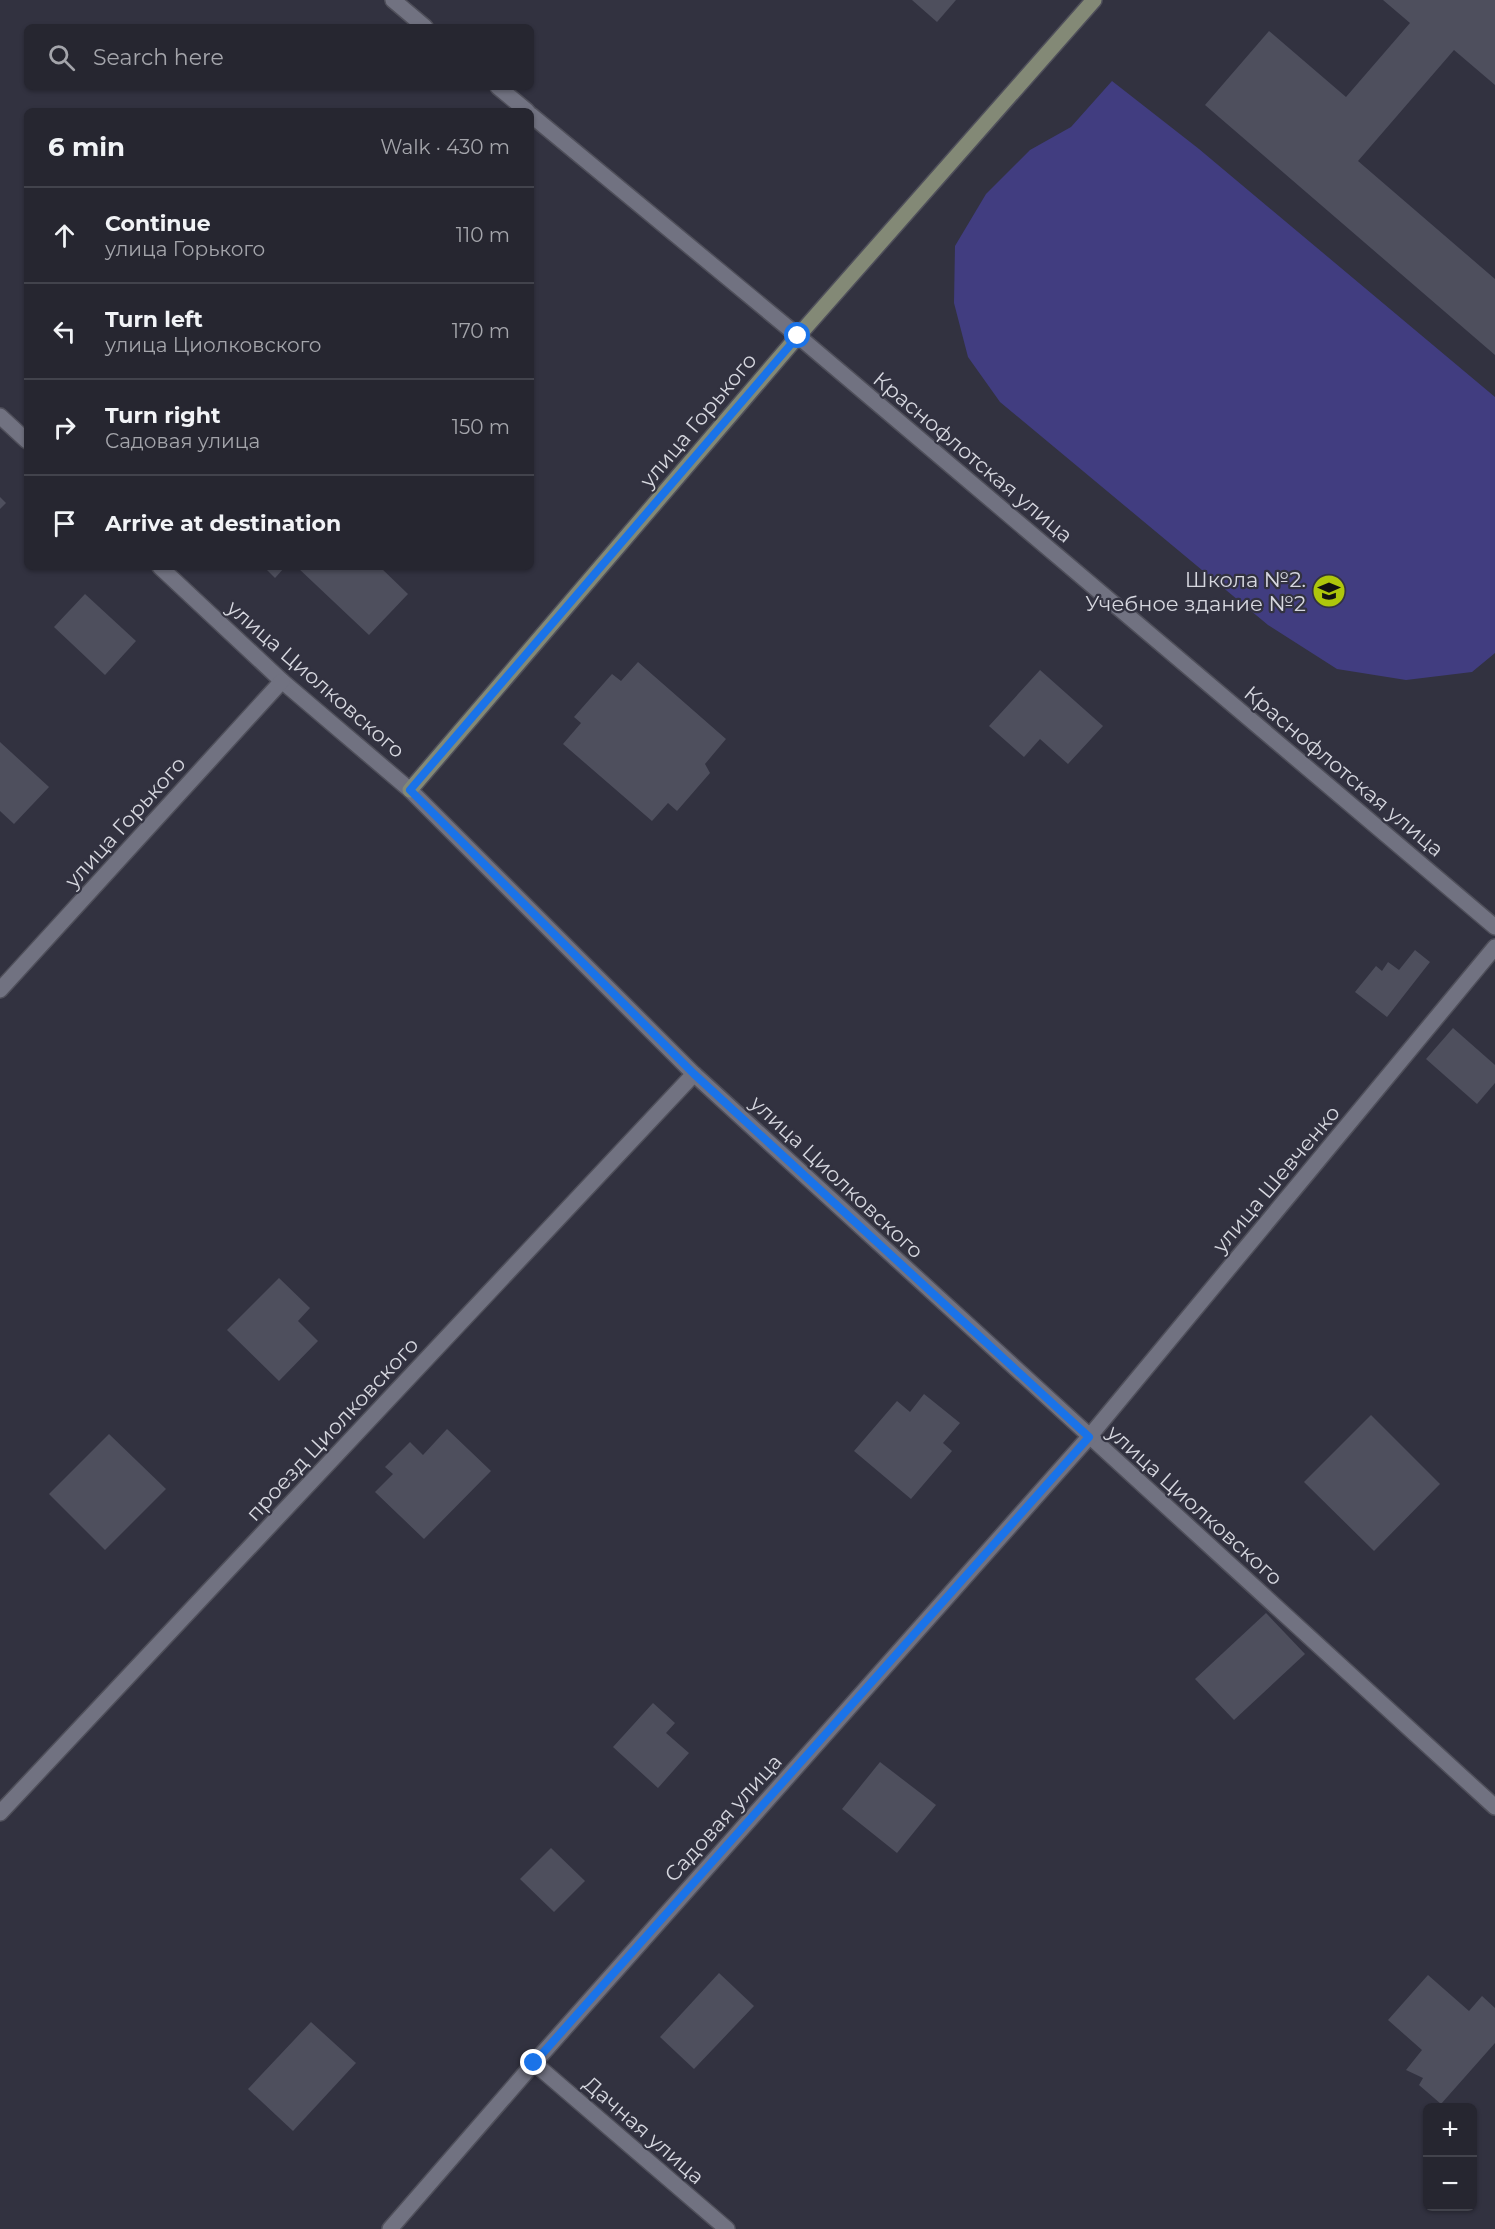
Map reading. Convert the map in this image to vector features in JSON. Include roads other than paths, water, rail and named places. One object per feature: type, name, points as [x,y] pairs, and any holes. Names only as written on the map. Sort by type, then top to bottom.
[{"type":"street","points":[[393,0],[421,24]]},
{"type":"street","name":"улица Горького","points":[[410,790],[798,336],[1094,0]]},
{"type":"street","points":[[502,90],[523,108]]},
{"type":"street","name":"Краснофлотская улица","points":[[534,117],[798,336],[1495,927]]},
{"type":"street","points":[[0,416],[24,438]]},
{"type":"street","name":"улица Циолковского","points":[[163,570],[282,681],[410,790],[694,1074],[1495,1807]]},
{"type":"street","name":"улица Горького","points":[[0,990],[282,681]]},
{"type":"street","name":"улица Шевченко","points":[[1089,1437],[1495,947]]},
{"type":"street","name":"проезд Циолковского","points":[[0,1813],[694,1074]]},
{"type":"street","name":"Садовая улица","points":[[390,2229],[534,2063],[1089,1437]]},
{"type":"street","name":"Дачная улица","points":[[534,2063],[727,2229]]},
{"type":"place","name":"Школа №2. Учебное здание №2","points":[[1329,591]]}]
